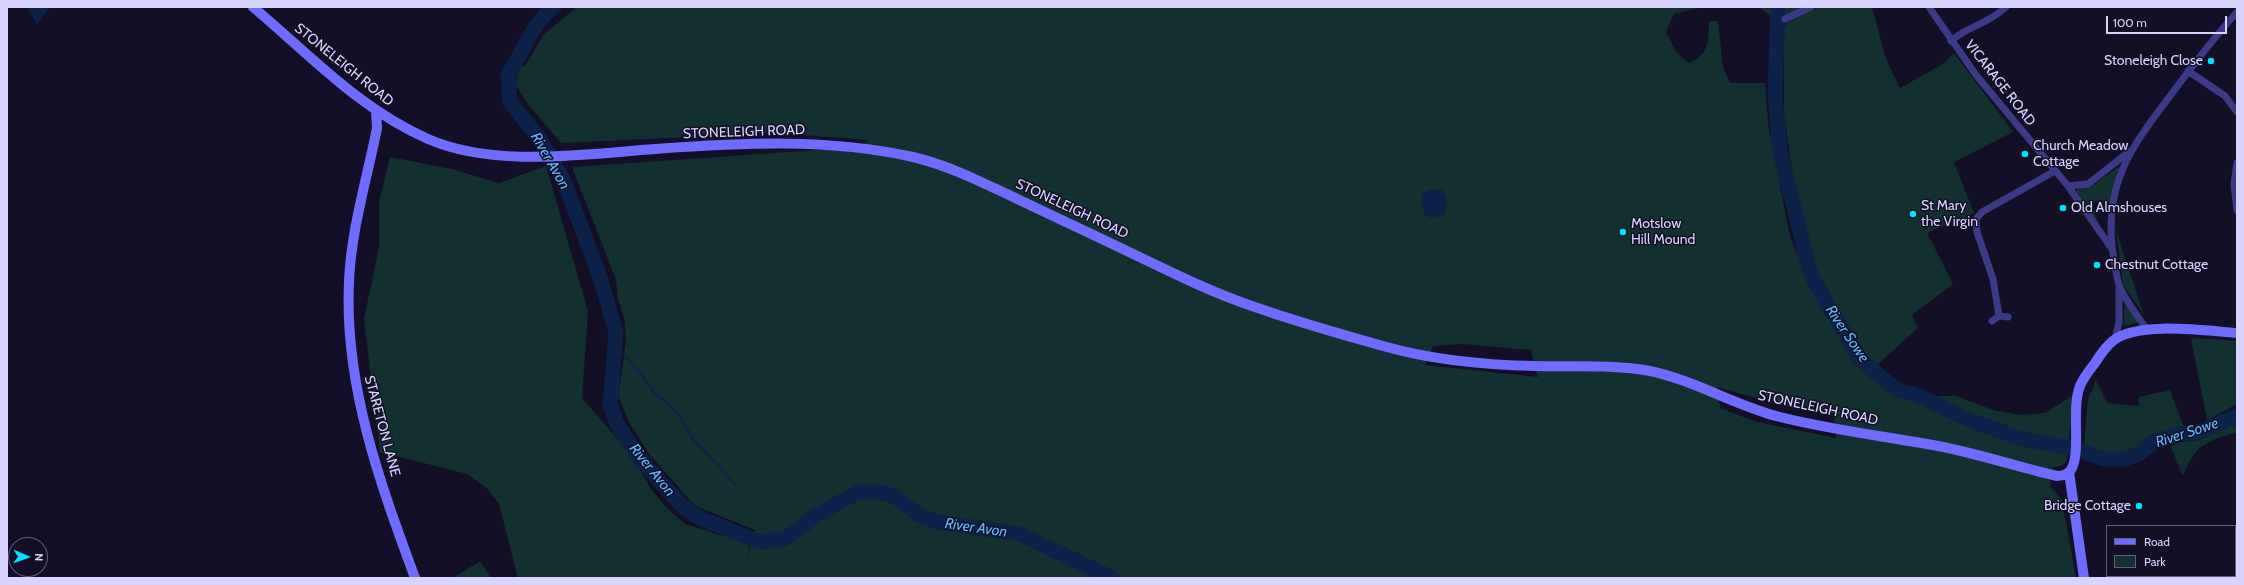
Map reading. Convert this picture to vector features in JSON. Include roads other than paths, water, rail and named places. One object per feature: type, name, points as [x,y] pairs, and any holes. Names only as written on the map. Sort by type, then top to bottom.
[{"type":"main road","name":"STONELEIGH ROAD","points":[[252,7],[317,65],[376,111],[433,141],[462,149],[510,156],[596,153],[706,146],[821,144],[862,147],[913,157],[959,170],[1197,284],[1252,306],[1381,346],[1438,358],[1495,365],[1624,368],[1649,371],[1675,378],[1746,407],[1808,424],[1952,449],[2057,476],[2071,468]]},
{"type":"main road","name":"STARETON LANE","points":[[376,111],[377,128],[352,248],[348,316],[351,358],[360,406],[394,522],[415,578]]},
{"type":"main road","points":[[2084,578],[2071,468],[2077,400],[2083,382],[2104,350],[2115,339],[2147,330],[2169,329],[2237,333]]},
{"type":"street","points":[[1785,19],[1811,7]]},
{"type":"street","name":"VICARAGE ROAD","points":[[1929,7],[1951,42],[1976,76],[2068,186],[2112,249]]},
{"type":"street","points":[[1951,42],[1960,34],[1987,22],[2006,7]]},
{"type":"street","points":[[2115,339],[2120,315],[2119,286],[2112,249],[2113,206],[2120,177],[2131,150],[2188,71],[2237,12]]},
{"type":"street","points":[[2188,71],[2225,96],[2237,112]]},
{"type":"street","points":[[2068,186],[2088,184],[2131,150]]},
{"type":"street","points":[[2237,164],[2234,184],[2237,210]]},
{"type":"street","points":[[1999,316],[1993,279],[1977,232],[1976,219],[1982,212],[2055,171]]},
{"type":"street","points":[[2119,286],[2147,330]]},
{"type":"street","points":[[1992,321],[1999,316],[2008,317]]},
{"type":"water","points":[[30,7],[50,7],[37,24],[28,10]]},
{"type":"water","points":[[1431,189],[1442,190],[1446,198],[1448,204],[1447,208],[1441,218],[1432,218],[1425,215],[1421,205],[1422,193]]},
{"type":"waterway","name":"River Avon","points":[[554,7],[533,30],[508,74],[510,102],[539,138],[564,181],[601,280],[616,333],[610,404],[617,424],[640,459],[684,508],[702,519],[760,542],[785,539],[815,516],[858,492],[880,492],[896,497],[918,515],[938,522],[1020,534],[1112,578]]},
{"type":"waterway","name":"River Sowe","points":[[1778,7],[1775,95],[1780,152],[1809,268],[1816,285],[1861,360],[1889,384],[1900,391],[1915,394],[1967,419],[2022,439],[2072,448],[2104,459],[2125,459],[2139,454],[2153,442],[2178,434],[2199,432],[2237,416]]},
{"type":"waterway","points":[[617,348],[637,369],[655,393],[678,413],[693,439],[735,484]]},
{"type":"place","name":"Stoneleigh Close","points":[[2211,61]]},
{"type":"place","name":"Church Meadow Cottage","points":[[2025,154]]},
{"type":"place","name":"Old Almshouses","points":[[2063,208]]},
{"type":"place","name":"St Mary the Virgin","points":[[1913,214]]},
{"type":"place","name":"Motslow Hill Mound","points":[[1623,232]]},
{"type":"place","name":"Chestnut Cottage","points":[[2097,265]]},
{"type":"place","name":"Bridge Cottage","points":[[2139,506]]}]
